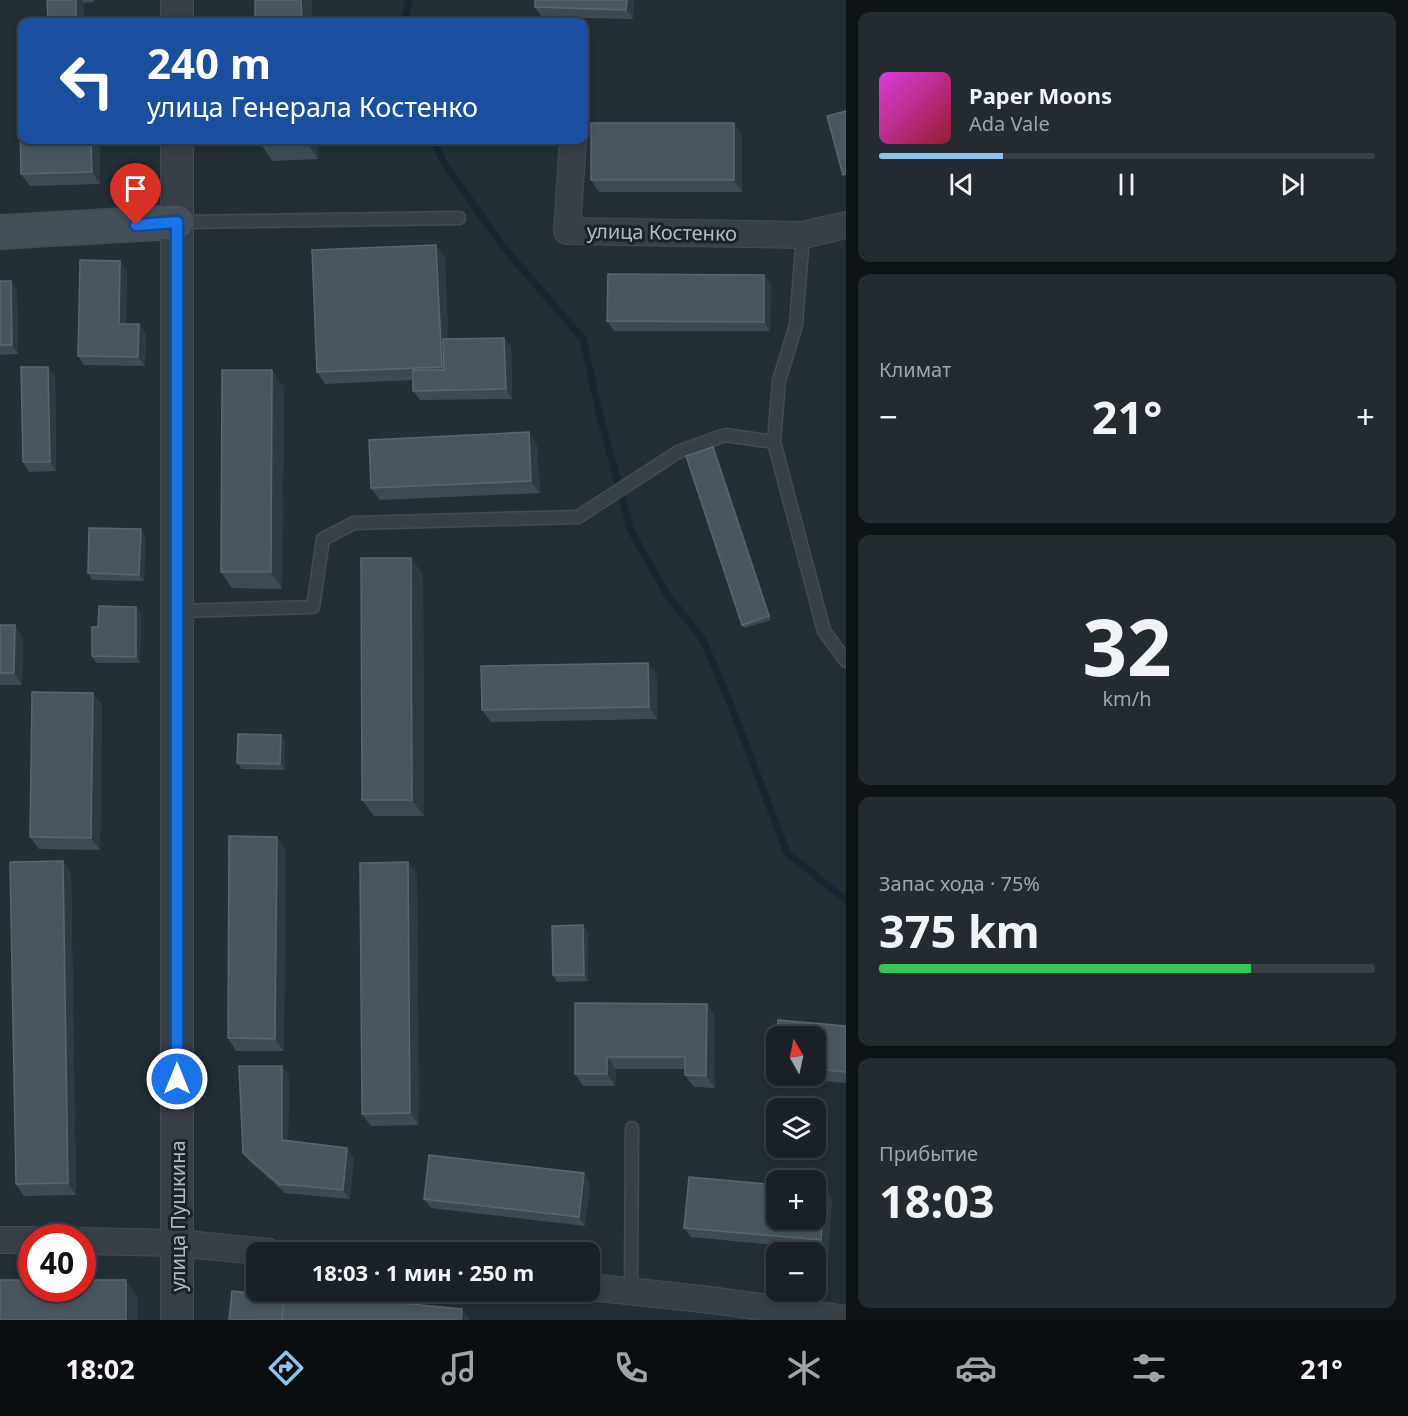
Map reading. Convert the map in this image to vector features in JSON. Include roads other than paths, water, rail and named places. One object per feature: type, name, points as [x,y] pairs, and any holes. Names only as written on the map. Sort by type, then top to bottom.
[{"type":"main road","points":[[0,232],[177,222]]},
{"type":"street","points":[[177,0],[177,18]]},
{"type":"street","name":"улица Пушкина","points":[[177,144],[177,1320]]},
{"type":"street","name":"улица Костенко","points":[[573,144],[567,231],[803,235],[846,225]]},
{"type":"street","points":[[0,1240],[18,1240]]},
{"type":"street","points":[[96,1241],[177,1243],[246,1250]]},
{"type":"street","points":[[600,1288],[711,1300],[846,1319]]},
{"type":"lane","points":[[177,222],[459,218]]},
{"type":"lane","points":[[803,235],[796,325],[779,381],[774,442],[824,631],[846,661]]},
{"type":"lane","points":[[177,611],[313,607],[323,539],[354,523],[578,517],[678,452],[725,435],[774,442]]},
{"type":"lane","points":[[631,1292],[632,1128]]},
{"type":"waterway","points":[[405,18],[409,0]]},
{"type":"waterway","points":[[435,144],[445,164],[501,244],[583,339],[600,416],[631,531],[666,593],[703,640],[731,705],[787,853],[846,900]]}]
